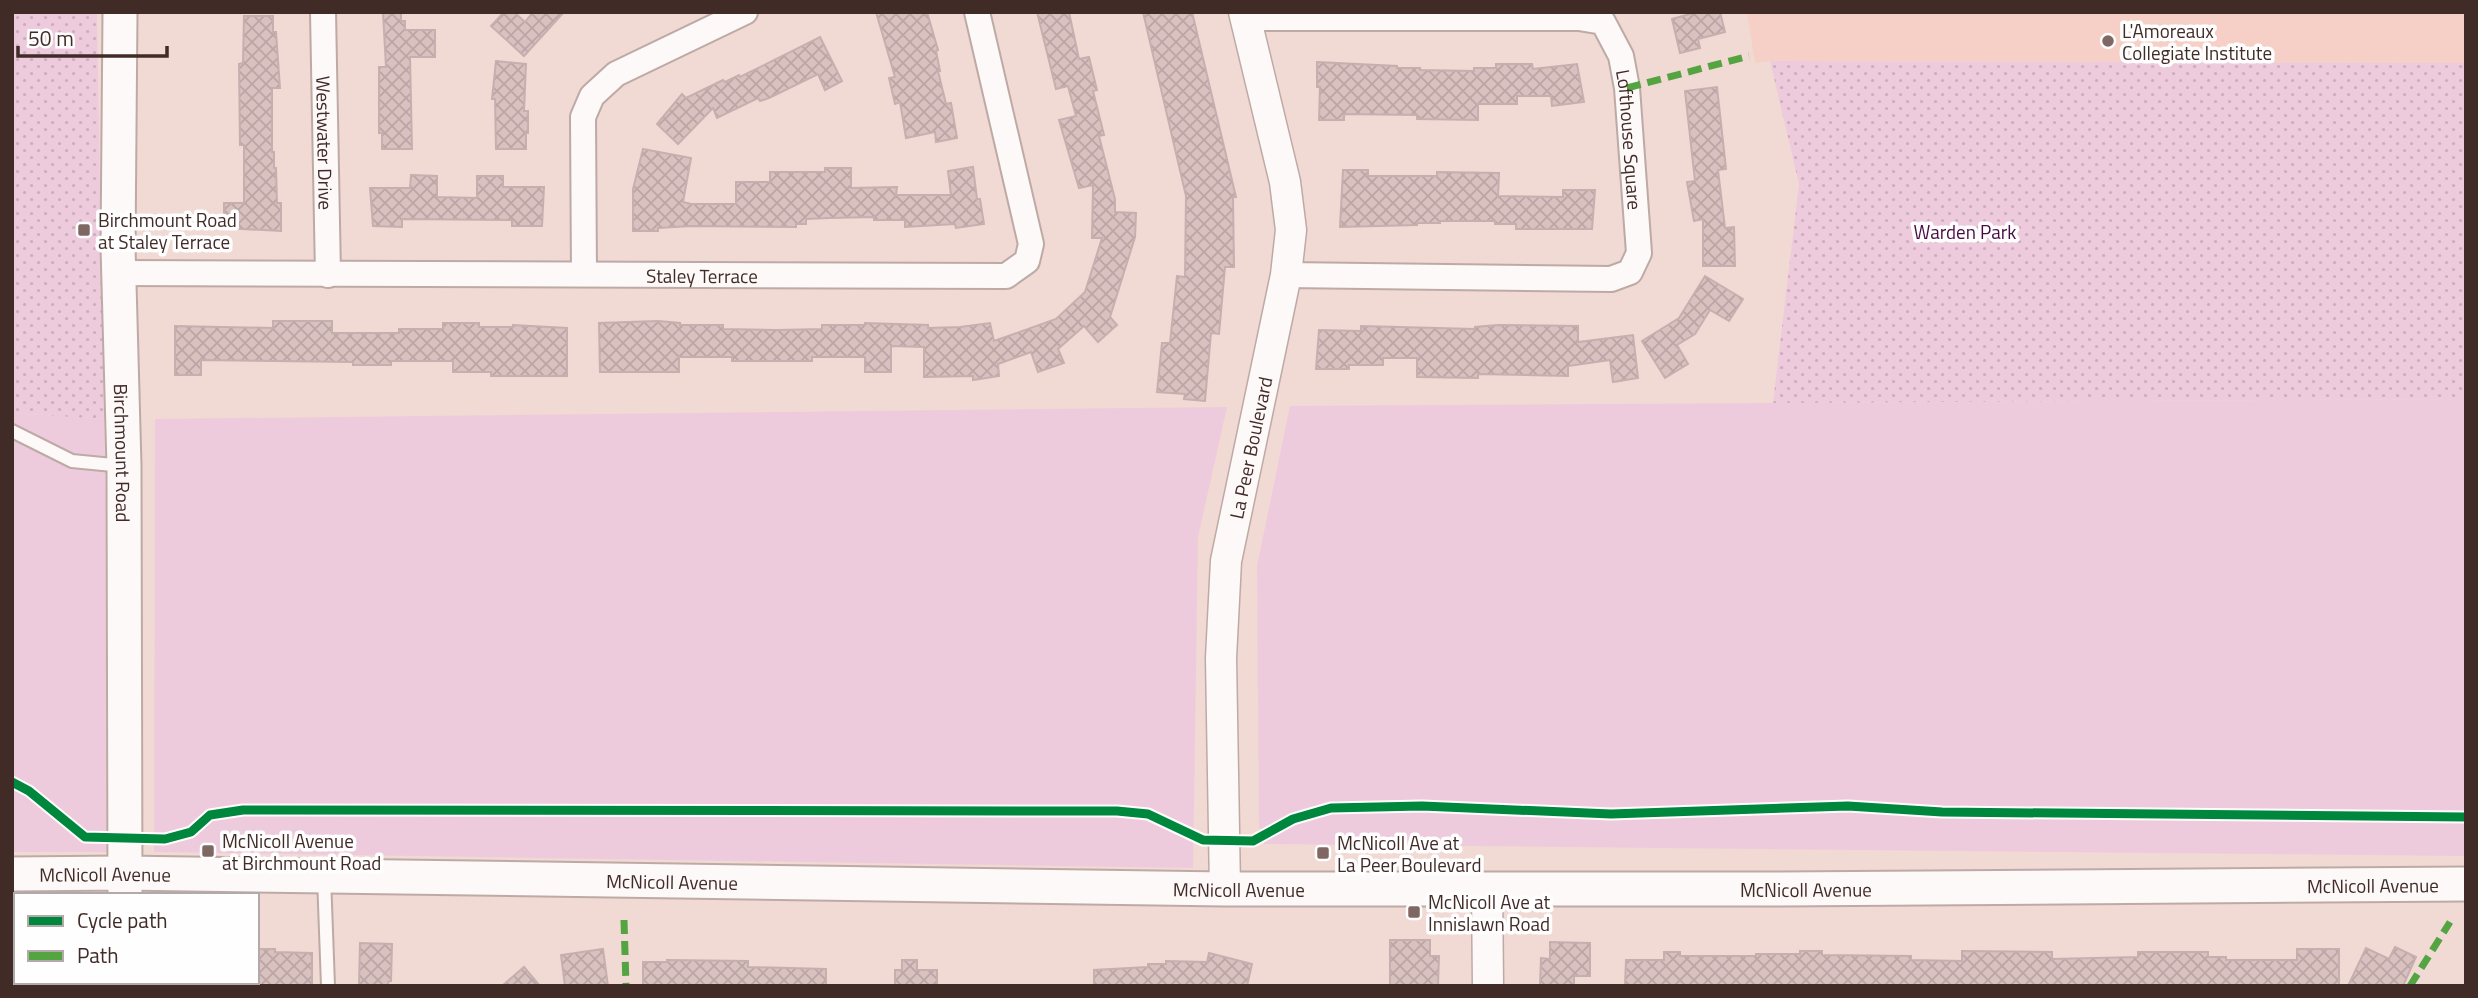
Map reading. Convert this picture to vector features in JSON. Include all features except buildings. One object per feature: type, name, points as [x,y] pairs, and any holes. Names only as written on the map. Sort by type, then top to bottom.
[{"type":"main road","name":"Birchmount Road","points":[[120,12],[118,273],[124,466],[124,884]]},
{"type":"main road","name":"McNicoll Avenue","points":[[12,874],[124,884],[324,877],[1226,889],[1795,889],[2466,884]]},
{"type":"street","name":"Westwater Drive","points":[[323,12],[328,275]]},
{"type":"street","points":[[584,274],[583,117],[592,96],[617,74],[746,12]]},
{"type":"street","name":"Staley Terrace","points":[[118,273],[1006,276],[1027,261],[1031,244],[976,12]]},
{"type":"street","name":"La Peer Boulevard","points":[[1226,889],[1221,658],[1226,561],[1286,275],[1291,230],[1285,182],[1245,15]]},
{"type":"street","name":"Lofthouse Square","points":[[1245,15],[1579,18],[1603,22],[1621,56],[1627,88],[1639,253],[1630,272],[1611,279],[1286,275]]},
{"type":"street","points":[[1487,888],[1488,986]]},
{"type":"lane","points":[[12,431],[72,461],[124,466]]},
{"type":"lane","points":[[324,877],[328,986]]},
{"type":"shaded area","name":"L'Amoreaux Collegiate Institute","points":[[1747,12],[2466,12],[2466,63],[1755,63]]},
{"type":"green space","points":[[12,12],[97,12],[104,419],[12,413]]},
{"type":"green space","name":"Warden Park","points":[[1770,61],[2466,63],[2466,399],[1773,403],[1799,184]]},
{"type":"green space","points":[[2466,399],[2466,856],[1264,844],[1259,826],[1257,566],[1290,406]]},
{"type":"green space","points":[[1227,407],[1198,537],[1193,868],[154,852],[155,419]]},
{"type":"green space","points":[[12,413],[104,419],[116,852],[12,852]]},
{"type":"marked path","points":[[1627,88],[1749,56]]},
{"type":"marked path","points":[[624,920],[626,986]]},
{"type":"marked path","points":[[2410,986],[2450,922]]},
{"type":"cycle path","points":[[12,782],[29,791],[85,837],[165,839],[191,832],[210,815],[243,810],[1117,811],[1148,814],[1203,840],[1253,841],[1293,819],[1331,808],[1422,806],[1611,814],[1848,806],[1942,812],[2466,817]]},
{"type":"place","name":"L'Amoreaux Collegiate Institute","points":[[2108,41]]},
{"type":"place","name":"Birchmount Road at Staley Terrace","points":[[84,230]]},
{"type":"place","name":"McNicoll Avenue at Birchmount Road","points":[[208,851]]},
{"type":"place","name":"McNicoll Ave at La Peer Boulevard","points":[[1323,853]]},
{"type":"place","name":"McNicoll Ave at Innislawn Road","points":[[1414,912]]}]
